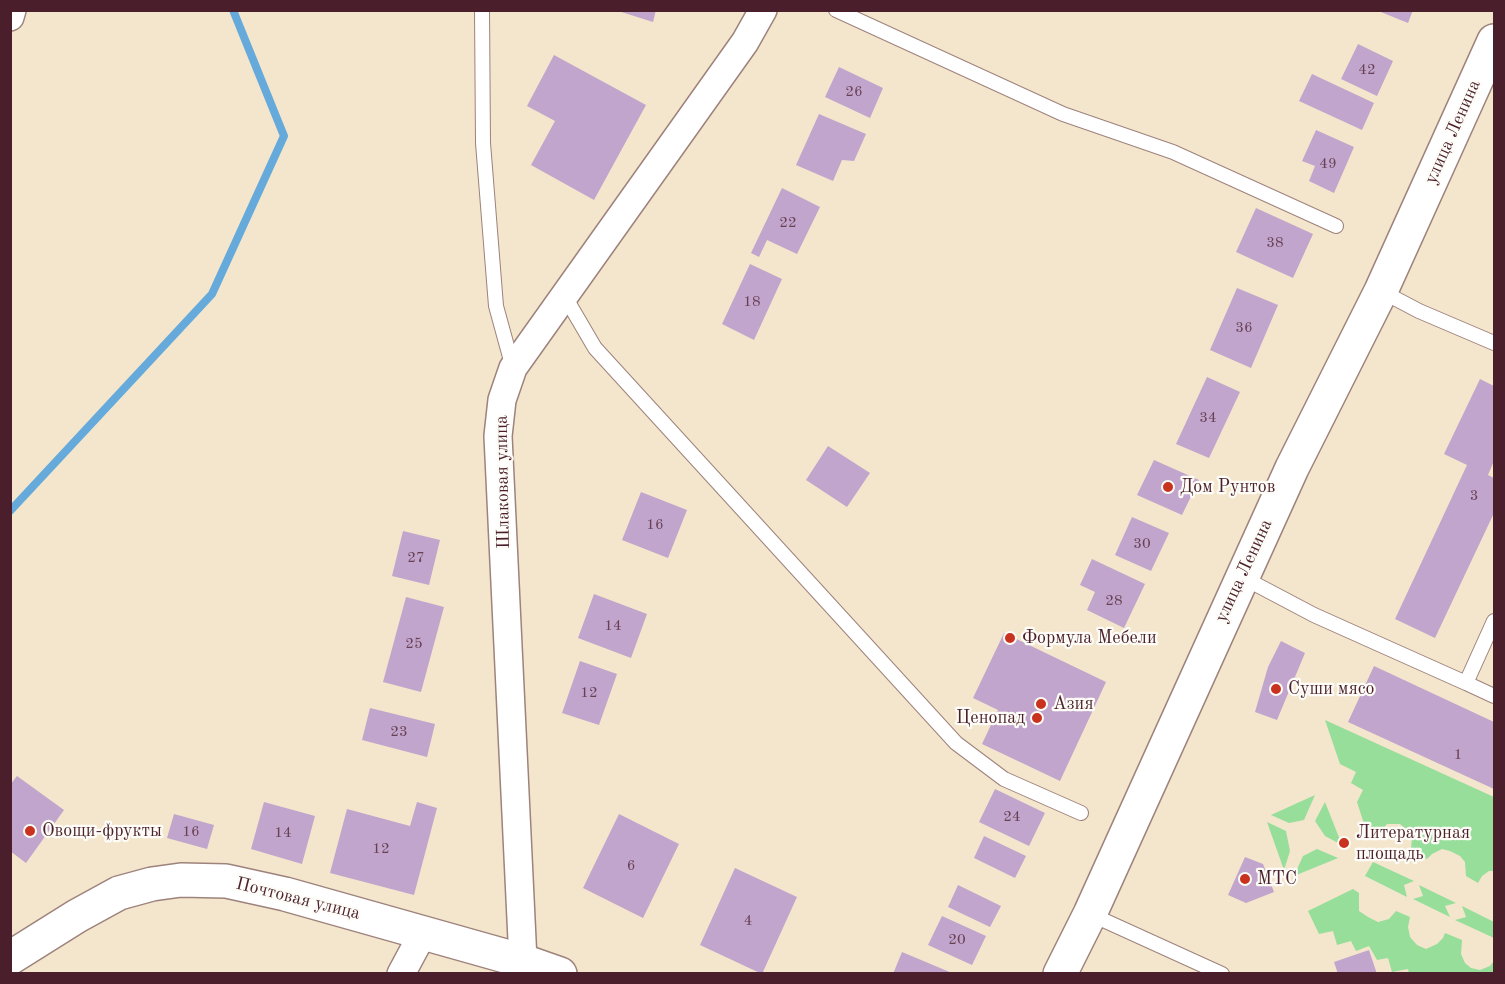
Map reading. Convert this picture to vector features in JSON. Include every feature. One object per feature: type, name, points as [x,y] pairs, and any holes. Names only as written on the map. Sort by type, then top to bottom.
[{"type":"main road","name":"улица Ленина","points":[[1060,974],[1292,468],[1381,291],[1494,41]]},
{"type":"main road","name":"Почтовая улица","points":[[10,958],[119,893],[152,884],[181,880],[226,881],[285,894],[423,933],[523,967],[560,974]]},
{"type":"street","points":[[10,17],[12,10]]},
{"type":"street","name":"Шлаковая улица","points":[[523,967],[498,436],[502,400],[513,368],[745,42],[763,10]]},
{"type":"street","points":[[401,974],[423,933]]},
{"type":"lane","points":[[482,10],[483,143],[496,306],[513,368]]},
{"type":"lane","points":[[836,10],[1063,114],[1173,152],[1335,226]]},
{"type":"lane","points":[[1381,291],[1419,311],[1494,343]]},
{"type":"lane","points":[[564,295],[595,348],[956,743],[1004,780],[1081,813]]},
{"type":"lane","points":[[1242,577],[1314,615],[1494,696]]},
{"type":"lane","points":[[1466,683],[1494,621]]},
{"type":"lane","points":[[1089,914],[1222,974]]},
{"type":"green space","points":[[1325,720],[1494,797],[1494,871],[1489,871],[1482,876],[1478,883],[1466,876],[1465,862],[1460,856],[1450,851],[1442,849],[1427,859],[1416,854],[1411,849],[1412,838],[1400,824],[1387,824],[1378,835],[1366,830],[1357,802],[1363,790],[1351,783],[1356,772],[1340,764]]},
{"type":"green space","points":[[1315,795],[1304,820],[1289,823],[1271,815]]},
{"type":"green space","points":[[1325,802],[1342,845],[1325,836],[1315,821]]},
{"type":"green space","points":[[1267,822],[1286,831],[1290,851],[1284,870]]},
{"type":"green space","points":[[1317,849],[1338,858],[1294,876],[1303,856]]},
{"type":"green space","points":[[1373,862],[1414,881],[1404,885],[1407,897],[1365,876]]},
{"type":"green space","points":[[1419,885],[1456,903],[1445,906],[1450,917],[1413,899],[1423,896]]},
{"type":"green space","points":[[1353,889],[1359,893],[1359,911],[1368,917],[1378,922],[1389,919],[1396,911],[1410,917],[1408,927],[1410,937],[1417,945],[1426,949],[1437,944],[1445,933],[1462,940],[1461,954],[1465,963],[1471,968],[1480,970],[1490,966],[1494,961],[1494,973],[1409,973],[1408,969],[1392,972],[1388,958],[1377,960],[1369,946],[1356,951],[1351,941],[1337,945],[1333,931],[1319,934],[1308,911]]},
{"type":"green space","points":[[1462,906],[1494,922],[1494,938],[1455,920],[1466,917]]},
{"type":"building","points":[[615,10],[656,10],[653,22]]},
{"type":"building","points":[[1376,10],[1413,10],[1408,23]]},
{"type":"building","points":[[1358,44],[1393,61],[1377,96],[1341,79]]},
{"type":"building","points":[[554,55],[646,105],[594,200],[531,165],[555,121],[527,106]]},
{"type":"building","points":[[839,67],[883,88],[870,118],[825,97]]},
{"type":"building","points":[[1312,74],[1374,103],[1362,130],[1299,101]]},
{"type":"building","points":[[819,114],[866,134],[854,161],[842,160],[833,181],[796,165]]},
{"type":"building","points":[[1316,130],[1354,147],[1334,193],[1309,181],[1315,166],[1302,161]]},
{"type":"building","points":[[782,188],[820,207],[797,254],[767,240],[759,257],[751,253]]},
{"type":"building","points":[[1256,208],[1313,234],[1293,278],[1236,252]]},
{"type":"building","points":[[750,264],[782,279],[754,340],[722,324]]},
{"type":"building","points":[[1237,288],[1278,305],[1251,368],[1210,350]]},
{"type":"building","points":[[1207,377],[1240,392],[1209,458],[1176,444]]},
{"type":"building","points":[[1480,379],[1494,386],[1494,461],[1488,475],[1494,478],[1494,513],[1435,638],[1395,619],[1467,465],[1444,454]]},
{"type":"building","points":[[828,446],[870,473],[847,507],[806,480]]},
{"type":"building","name":"Дом Рунтов","points":[[1154,460],[1199,480],[1182,515],[1137,495]]},
{"type":"building","points":[[641,492],[687,510],[668,558],[622,540]]},
{"type":"building","points":[[1132,517],[1169,533],[1151,571],[1115,555]]},
{"type":"building","points":[[403,531],[440,540],[429,585],[392,576]]},
{"type":"building","points":[[1092,559],[1145,584],[1124,628],[1087,610],[1095,592],[1080,585]]},
{"type":"building","points":[[594,594],[647,614],[631,658],[578,638]]},
{"type":"building","points":[[406,597],[444,607],[421,692],[383,682]]},
{"type":"building","name":"Азия","points":[[1004,633],[1106,682],[1060,781],[982,744],[998,710],[973,698]]},
{"type":"building","name":"Суши мясо","points":[[1281,641],[1305,653],[1277,720],[1255,712],[1268,667]]},
{"type":"building","points":[[580,661],[617,674],[599,725],[562,713]]},
{"type":"building","points":[[1374,666],[1494,722],[1494,789],[1348,722]]},
{"type":"building","points":[[370,708],[435,724],[427,757],[362,740]]},
{"type":"building","name":"Овощи-фрукты","points":[[17,776],[64,810],[26,863],[10,851],[10,785]]},
{"type":"building","points":[[995,789],[1045,813],[1029,846],[979,822]]},
{"type":"building","points":[[264,802],[315,816],[302,864],[251,849]]},
{"type":"building","points":[[417,802],[437,808],[414,895],[330,873],[347,809],[410,826]]},
{"type":"building","points":[[174,814],[214,825],[207,849],[167,838]]},
{"type":"building","points":[[619,814],[679,844],[643,918],[583,888]]},
{"type":"building","points":[[984,836],[1026,856],[1015,878],[974,858]]},
{"type":"building","points":[[1245,857],[1263,864],[1274,892],[1246,903],[1228,895]]},
{"type":"building","points":[[735,868],[797,897],[762,974],[700,945]]},
{"type":"building","points":[[958,885],[1001,906],[990,927],[948,907]]},
{"type":"building","points":[[942,916],[986,936],[972,965],[928,945]]},
{"type":"building","points":[[1369,950],[1377,974],[1338,974],[1334,962]]},
{"type":"building","points":[[902,952],[952,973],[952,974],[893,974]]},
{"type":"waterway","points":[[10,511],[212,294],[284,136],[233,10]]},
{"type":"place","name":"Дом Рунтов","points":[[1168,487]]},
{"type":"place","name":"Формула Мебели","points":[[1010,638]]},
{"type":"place","name":"Суши мясо","points":[[1276,689]]},
{"type":"place","name":"Азия","points":[[1041,704]]},
{"type":"place","name":"Ценопад","points":[[1037,718]]},
{"type":"place","name":"Овощи-фрукты","points":[[30,831]]},
{"type":"place","name":"Литературная площадь","points":[[1344,843]]},
{"type":"place","name":"МТС","points":[[1245,879]]}]
